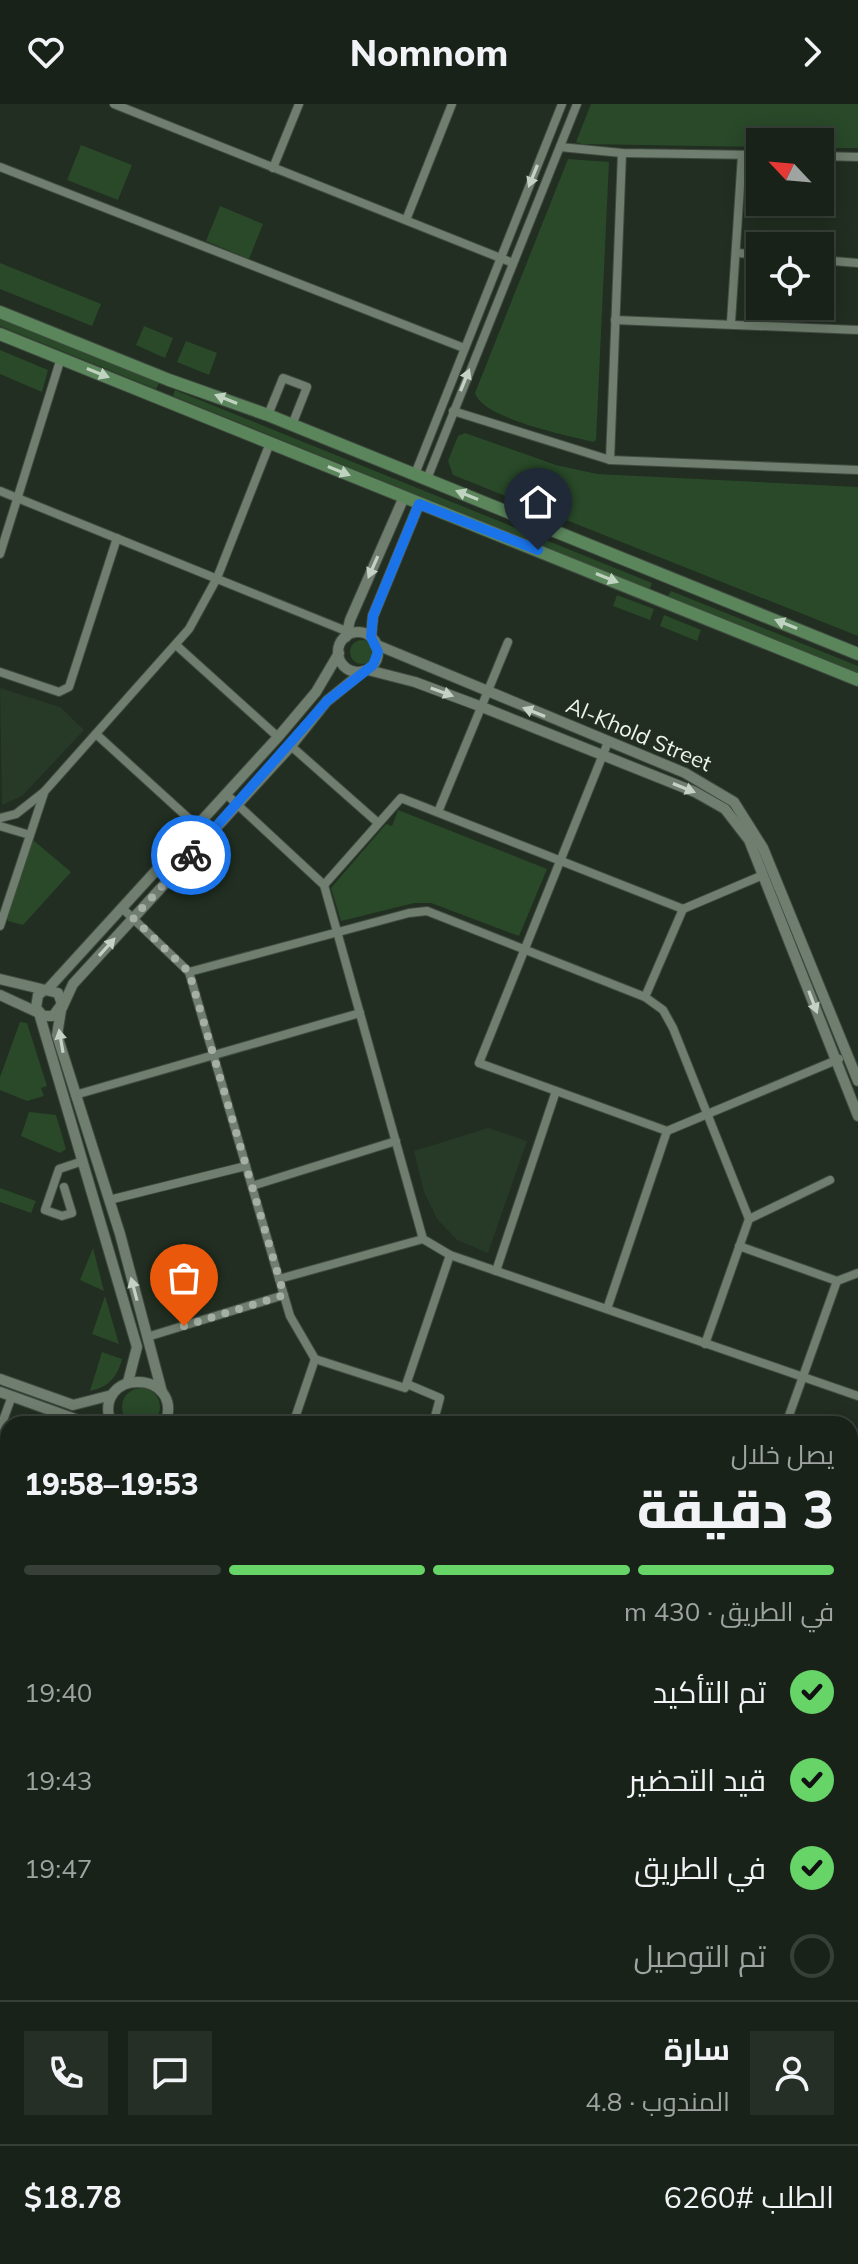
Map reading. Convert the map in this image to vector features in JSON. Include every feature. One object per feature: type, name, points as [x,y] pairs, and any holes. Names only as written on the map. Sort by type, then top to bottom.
[{"type":"main road","points":[[0,312],[169,380],[268,415],[858,654]]},
{"type":"main road","points":[[0,334],[858,680]]},
{"type":"main road","points":[[161,399],[169,380]]},
{"type":"main road","points":[[657,598],[666,575]]},
{"type":"street","points":[[114,104],[513,263]]},
{"type":"street","points":[[139,114],[143,104]]},
{"type":"street","points":[[273,168],[299,104]]},
{"type":"street","points":[[421,476],[464,348],[562,104]]},
{"type":"street","points":[[421,476],[453,411],[577,104]]},
{"type":"street","points":[[406,220],[448,105]]},
{"type":"street","points":[[560,147],[622,153],[746,155]]},
{"type":"street","points":[[610,460],[622,153]]},
{"type":"street","points":[[731,322],[738,253],[742,155]]},
{"type":"street","points":[[834,156],[858,157]]},
{"type":"street","points":[[0,167],[464,348]]},
{"type":"street","points":[[738,253],[746,254]]},
{"type":"street","points":[[834,261],[858,263]]},
{"type":"street","points":[[615,320],[731,322],[858,330]]},
{"type":"street","points":[[0,554],[61,358]]},
{"type":"street","points":[[268,415],[283,378],[307,387],[292,425]]},
{"type":"street","points":[[453,411],[610,460],[858,470]]},
{"type":"street","points":[[0,818],[16,814],[44,792],[176,645],[204,605],[217,578],[270,443]]},
{"type":"street","points":[[0,491],[348,634],[374,641]]},
{"type":"street","points":[[128,1382],[137,1347],[35,1001],[316,692],[348,634],[404,497]]},
{"type":"street","points":[[171,1416],[109,1200],[57,1035],[61,1010],[73,984],[291,746],[327,701],[377,659],[373,616],[419,504]]},
{"type":"street","points":[[0,672],[59,692],[69,687],[117,538]]},
{"type":"street","name":"Al-Khold Street","points":[[374,641],[487,693],[703,782],[734,802],[763,848],[858,1081]]},
{"type":"street","points":[[438,812],[508,642]]},
{"type":"street","points":[[176,645],[278,737]]},
{"type":"street","points":[[339,653],[347,668],[415,682],[695,792],[725,809],[744,830],[858,1116]]},
{"type":"street","points":[[96,734],[197,826]]},
{"type":"street","points":[[608,742],[479,1063],[667,1131],[848,1055]]},
{"type":"street","points":[[291,746],[377,822]]},
{"type":"street","points":[[0,926],[44,792]]},
{"type":"street","points":[[226,794],[324,885],[423,1239],[450,1255],[858,1396]]},
{"type":"street","points":[[324,885],[401,798],[683,909]]},
{"type":"street","points":[[0,826],[30,835]]},
{"type":"street","points":[[645,997],[683,909],[763,875]]},
{"type":"street","points":[[122,908],[189,972],[290,1316],[315,1359],[405,1388],[450,1255]]},
{"type":"street","points":[[189,972],[409,913],[427,911],[525,947],[645,997],[663,1010],[673,1028],[749,1219],[705,1344]]},
{"type":"street","points":[[0,979],[58,993],[61,1010]]},
{"type":"street","points":[[0,995],[48,1017],[61,1010]]},
{"type":"street","points":[[75,1095],[360,1013]]},
{"type":"street","points":[[496,1271],[556,1091]]},
{"type":"street","points":[[607,1309],[667,1131]]},
{"type":"street","points":[[252,1186],[396,1141]]},
{"type":"street","points":[[64,1187],[72,1213],[62,1216],[45,1210],[59,1169],[83,1161]]},
{"type":"street","points":[[109,1200],[246,1166]]},
{"type":"street","points":[[749,1219],[830,1180]]},
{"type":"street","points":[[91,1190],[104,1186]]},
{"type":"street","points":[[279,1279],[423,1239]]},
{"type":"street","points":[[739,1246],[837,1281],[858,1273]]},
{"type":"street","points":[[789,1416],[837,1281]]},
{"type":"street","points":[[147,1337],[284,1295]]},
{"type":"street","points":[[296,1416],[315,1359]]},
{"type":"street","points":[[0,1379],[73,1405],[112,1395],[128,1382],[147,1381],[162,1392]]},
{"type":"street","points":[[407,1384],[440,1398],[435,1416]]},
{"type":"street","points":[[0,1393],[67,1416]]},
{"type":"street","points":[[108,1416],[112,1395]]},
{"type":"street","points":[[5,1416],[12,1396]]},
{"type":"street","points":[[167,1416],[168,1411]]},
{"type":"shaded area","points":[[0,688],[60,707],[84,730],[22,796],[2,805]]},
{"type":"shaded area","points":[[488,1128],[527,1141],[488,1253],[457,1240],[437,1219],[424,1192],[414,1151]]},
{"type":"green space","points":[[591,104],[858,104],[858,148],[834,148],[834,128],[746,128],[746,147],[576,142]]},
{"type":"green space","points":[[81,145],[132,165],[118,200],[67,180]]},
{"type":"green space","points":[[568,159],[609,162],[596,440],[593,442],[509,418],[493,411],[475,393]]},
{"type":"green space","points":[[220,206],[263,224],[249,259],[206,241]]},
{"type":"green space","points":[[0,263],[101,304],[92,326],[0,289]]},
{"type":"green space","points":[[0,319],[159,383],[156,389],[0,326]]},
{"type":"green space","points":[[144,326],[173,338],[165,358],[136,345]]},
{"type":"green space","points":[[186,341],[217,353],[209,375],[177,362]]},
{"type":"green space","points":[[0,350],[48,370],[42,392],[0,374]]},
{"type":"green space","points":[[175,390],[652,583],[650,589],[173,396]]},
{"type":"green space","points":[[465,433],[556,465],[597,474],[858,487],[858,636],[453,475],[448,461],[458,436]]},
{"type":"green space","points":[[671,591],[858,666],[858,673],[668,596]]},
{"type":"green space","points":[[617,595],[654,609],[650,620],[613,606]]},
{"type":"green space","points":[[664,615],[701,630],[697,641],[660,626]]},
{"type":"green space","points":[[362,640],[371,643],[374,652],[371,661],[362,664],[353,661],[350,652],[353,643]]},
{"type":"green space","points":[[398,810],[547,869],[519,936],[431,903],[414,903],[341,921],[331,888],[386,824],[392,826]]},
{"type":"green space","points":[[33,840],[71,872],[23,925],[8,921],[6,916]]},
{"type":"green space","points":[[20,1022],[27,1023],[47,1086],[41,1088],[44,1096],[27,1101],[0,1090],[0,1077]]},
{"type":"green space","points":[[29,1112],[56,1115],[66,1149],[60,1153],[21,1136]]},
{"type":"green space","points":[[0,1188],[36,1201],[31,1213],[0,1202]]},
{"type":"green space","points":[[93,1248],[104,1291],[80,1280]]},
{"type":"green space","points":[[105,1296],[119,1344],[92,1334]]},
{"type":"green space","points":[[102,1352],[122,1359],[111,1381],[90,1391]]},
{"type":"green space","points":[[134,1389],[148,1389],[159,1400],[157,1416],[123,1414],[123,1400]]},
{"type":"way so far","points":[[184,1326],[284,1295],[189,972],[133,918],[191,855]]},
{"type":"route","points":[[191,855],[291,746],[327,701],[377,659],[377,645],[371,637],[373,616],[419,504],[538,550]]}]
